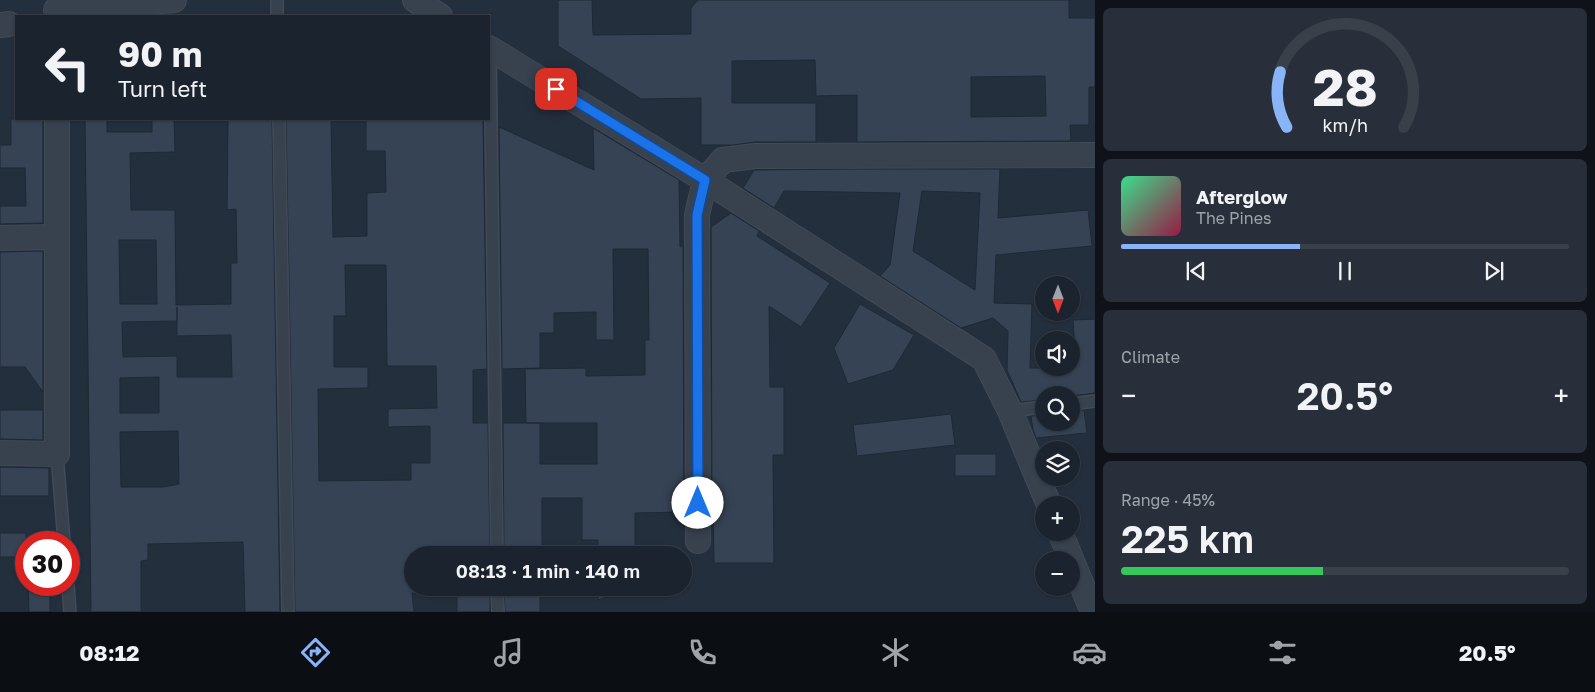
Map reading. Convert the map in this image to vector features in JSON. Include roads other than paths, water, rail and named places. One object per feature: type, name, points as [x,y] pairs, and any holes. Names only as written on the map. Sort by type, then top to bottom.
[{"type":"street","points":[[57,9],[174,0]]},
{"type":"street","points":[[416,0],[438,15]]},
{"type":"street","points":[[490,50],[705,180],[984,359],[1010,411],[1045,496]]},
{"type":"street","points":[[0,453],[57,454],[57,120]]},
{"type":"street","points":[[698,541],[697,215],[705,180],[723,160],[756,156],[1095,155]]},
{"type":"street","points":[[0,238],[57,237]]},
{"type":"street","points":[[1064,541],[1093,612]]},
{"type":"lane","points":[[277,0],[277,15]]},
{"type":"lane","points":[[490,112],[497,546]]},
{"type":"lane","points":[[279,120],[288,612]]},
{"type":"lane","points":[[1080,403],[1095,401]]},
{"type":"lane","points":[[1010,411],[1035,408]]},
{"type":"lane","points":[[57,454],[63,531]]},
{"type":"lane","points":[[69,596],[70,612]]},
{"type":"lane","points":[[497,596],[498,612]]}]
